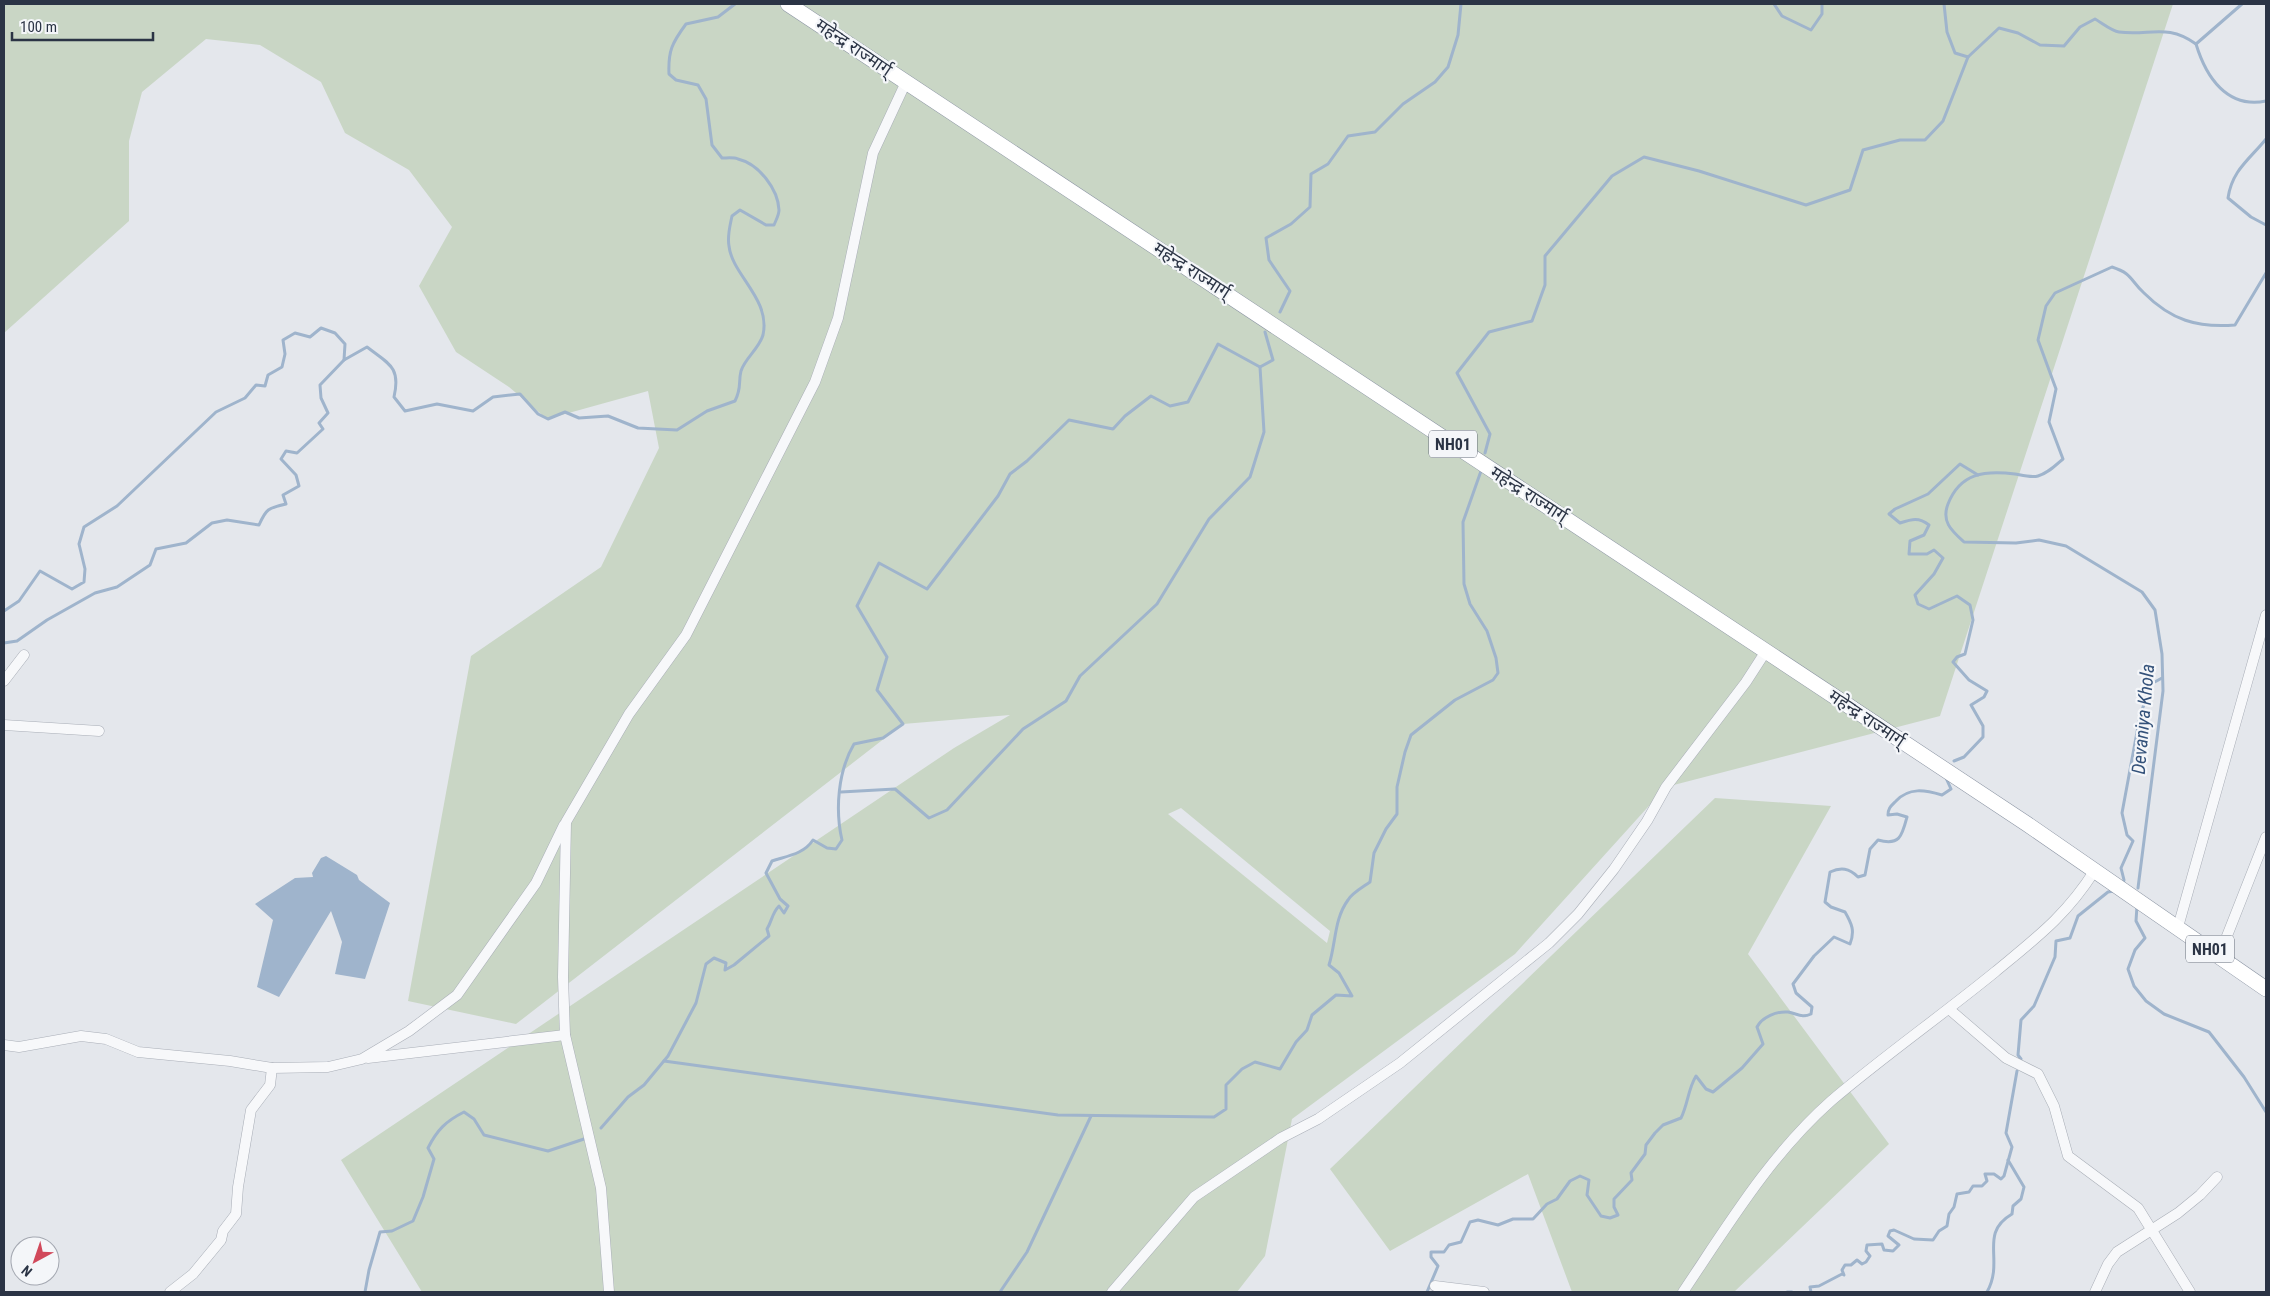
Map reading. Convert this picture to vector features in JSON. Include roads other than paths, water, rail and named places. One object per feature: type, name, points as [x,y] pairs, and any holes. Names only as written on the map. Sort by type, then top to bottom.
[{"type":"highway","name":"महेन्द्र राज्मार्ग्","points":[[788,4],[1766,651],[2095,870],[2266,987]]},
{"type":"street","points":[[362,1058],[409,1031],[457,995],[536,883],[566,822],[630,714],[686,634],[815,382],[838,318],[873,153],[906,82]]},
{"type":"street","points":[[2178,927],[2262,656],[2266,615]]},
{"type":"street","points":[[1112,1292],[1194,1197],[1281,1138],[1318,1119],[1400,1063],[1549,943],[1578,914],[1614,869],[1648,821],[1666,787],[1746,682],[1766,651]]},
{"type":"street","points":[[4,681],[24,655]]},
{"type":"street","points":[[4,725],[99,731]]},
{"type":"street","points":[[566,822],[563,977],[565,1036],[602,1188],[609,1292]]},
{"type":"street","points":[[2217,954],[2225,941],[2266,837]]},
{"type":"street","points":[[1683,1292],[1786,1145],[1830,1102],[1867,1071],[1949,1009],[2054,923],[2080,894],[2095,870]]},
{"type":"street","points":[[1949,1009],[2011,1060],[2038,1074],[2054,1106],[2068,1156],[2138,1208],[2190,1292]]},
{"type":"street","points":[[4,1045],[19,1047],[81,1036],[106,1039],[138,1052],[230,1060],[272,1068],[328,1067],[362,1058],[565,1036]]},
{"type":"street","points":[[170,1292],[193,1274],[221,1240],[223,1231],[236,1214],[238,1187],[251,1110],[270,1085],[272,1068]]},
{"type":"street","points":[[2095,1292],[2108,1264],[2117,1252],[2178,1214],[2217,1177]]},
{"type":"street","points":[[1435,1286],[1484,1292]]},
{"type":"water","points":[[326,856],[357,875],[359,880],[390,903],[365,979],[335,974],[342,942],[331,911],[279,997],[257,987],[273,920],[255,904],[295,878],[313,877],[312,873],[321,858]]},
{"type":"waterway","points":[[4,611],[19,601],[40,571],[72,589],[84,582],[85,569],[79,544],[84,527],[117,506],[216,412],[245,398],[256,385],[265,386],[268,375],[282,367],[285,354],[283,340],[295,333],[310,337],[321,328],[335,333],[345,344],[344,360],[367,347],[387,362],[394,372],[396,379],[394,397],[405,411],[437,404],[473,411],[493,397],[520,394],[538,414],[548,419],[565,412],[579,418],[608,416],[638,428],[677,430],[707,411],[735,401],[741,371],[761,340],[764,322],[757,299],[732,257],[728,238],[732,216],[740,210],[766,225],[774,225],[779,212],[778,202],[771,186],[760,172],[753,166],[736,158],[722,158],[712,145],[706,99],[698,85],[676,80],[669,74],[672,47],[686,24],[718,17],[735,4]]},
{"type":"waterway","points":[[1280,312],[1290,291],[1269,260],[1266,238],[1291,224],[1310,207],[1311,174],[1328,164],[1348,136],[1375,132],[1403,104],[1435,82],[1448,67],[1458,35],[1461,4]]},
{"type":"waterway","points":[[1774,4],[1782,16],[1811,30],[1822,14],[1822,4]]},
{"type":"waterway","points":[[1944,4],[1947,32],[1955,53],[1968,57],[1999,28],[2018,33],[2040,45],[2064,46],[2080,27],[2095,19],[2110,29],[2119,32],[2167,32],[2186,38],[2196,44]]},
{"type":"waterway","name":"Devaniya Khola","points":[[2242,4],[2196,44],[2206,68],[2220,88],[2240,100],[2252,102],[2266,101]]},
{"type":"waterway","points":[[1485,453],[1490,434],[1457,373],[1489,332],[1532,321],[1545,285],[1545,256],[1612,176],[1644,157],[1699,171],[1806,205],[1850,190],[1863,150],[1900,140],[1925,140],[1943,121],[1968,57]]},
{"type":"waterway","name":"Devaniya Khola","points":[[2266,139],[2238,172],[2233,180],[2228,198],[2251,217],[2266,225]]},
{"type":"waterway","name":"Devaniya Khola","points":[[2138,888],[2163,691],[2162,654],[2155,610],[2142,592],[2066,546],[2039,540],[2016,543],[1964,542],[1949,526],[1946,510],[1959,486],[1975,476],[2004,473],[2035,477],[2042,475],[2063,459],[2049,422],[2056,389],[2038,340],[2046,306],[2055,293],[2112,267],[2127,275],[2154,302],[2175,316],[2209,325],[2235,325],[2266,273]]},
{"type":"waterway","points":[[601,1128],[628,1097],[644,1085],[668,1056],[696,1003],[706,964],[714,958],[726,963],[725,970],[734,965],[769,936],[767,929],[779,906],[784,913],[788,906],[780,899],[766,873],[772,861],[800,851],[813,840],[827,848],[836,849],[842,840],[839,816],[839,791],[844,766],[854,744],[883,738],[903,724],[877,690],[887,657],[857,606],[879,563],[927,589],[998,496],[1010,474],[1027,461],[1069,420],[1113,429],[1125,416],[1151,396],[1170,406],[1188,402],[1218,344],[1260,367],[1273,360],[1265,332]]},
{"type":"waterway","points":[[4,643],[17,641],[47,620],[95,593],[117,587],[150,565],[156,549],[186,543],[212,523],[227,520],[259,525],[268,510],[286,504],[283,495],[299,486],[296,475],[281,459],[286,451],[297,453],[323,429],[319,423],[328,413],[321,398],[320,385],[344,360]]},
{"type":"waterway","points":[[841,792],[895,789],[929,818],[947,810],[1023,729],[1066,701],[1080,676],[1157,604],[1209,519],[1250,477],[1264,432],[1260,367]]},
{"type":"waterway","points":[[1954,761],[1964,757],[1983,737],[1983,726],[1971,705],[1984,697],[1987,691],[1969,680],[1953,662],[1957,657],[1965,654],[1973,620],[1970,605],[1957,596],[1929,609],[1918,604],[1915,595],[1934,574],[1943,558],[1934,550],[1927,554],[1909,554],[1910,541],[1924,535],[1929,525],[1915,520],[1900,523],[1889,514],[1895,509],[1928,494],[1960,464],[1978,475]]},
{"type":"waterway","points":[[664,1061],[1058,1115],[1214,1117],[1226,1109],[1226,1085],[1242,1069],[1255,1062],[1280,1069],[1296,1042],[1307,1030],[1312,1015],[1336,995],[1352,996],[1339,973],[1329,965],[1338,923],[1343,907],[1350,897],[1370,882],[1374,853],[1386,829],[1397,814],[1397,787],[1411,735],[1455,700],[1493,680],[1498,673],[1496,658],[1487,631],[1470,604],[1464,584],[1463,522],[1481,471]]},
{"type":"waterway","points":[[2123,884],[2121,868],[2133,841],[2127,835],[2122,813],[2140,716],[2151,684],[2162,678]]},
{"type":"waterway","points":[[1427,1292],[1438,1266],[1431,1257],[1431,1252],[1444,1252],[1449,1245],[1461,1242],[1470,1222],[1478,1220],[1498,1225],[1513,1219],[1533,1219],[1547,1204],[1557,1199],[1570,1181],[1580,1176],[1589,1180],[1587,1195],[1601,1216],[1610,1218],[1618,1215],[1614,1207],[1614,1199],[1632,1180],[1631,1173],[1645,1154],[1646,1145],[1655,1133],[1663,1125],[1681,1118],[1696,1076],[1706,1089],[1713,1092],[1742,1068],[1763,1044],[1757,1027],[1762,1020],[1770,1015],[1779,1013],[1788,1012],[1802,1016],[1811,1014],[1812,1007],[1796,993],[1793,984],[1814,956],[1834,937],[1850,944],[1852,935],[1851,924],[1845,912],[1831,907],[1825,902],[1830,872],[1845,869],[1858,877],[1865,875],[1870,849],[1878,840],[1885,842],[1896,840],[1903,829],[1907,817],[1897,814],[1888,815],[1891,806],[1906,793],[1923,791],[1942,795],[1951,789],[1946,778]]},
{"type":"waterway","points":[[2021,1059],[2018,1055],[2021,1020],[2034,1006],[2055,957],[2056,941],[2070,938],[2078,916],[2108,892],[2114,891]]},
{"type":"waterway","name":"Devaniya Khola","points":[[2137,906],[2136,921],[2145,938],[2135,950],[2128,969],[2134,986],[2146,1001],[2164,1014],[2209,1032],[2244,1077],[2266,1112]]},
{"type":"waterway","points":[[1811,1292],[1810,1287],[1819,1286],[1842,1274],[1844,1275],[1842,1270],[1845,1265],[1851,1265],[1857,1260],[1862,1264],[1866,1262],[1870,1256],[1866,1251],[1867,1245],[1882,1244],[1884,1250],[1893,1251],[1899,1245],[1888,1236],[1890,1231],[1894,1230],[1914,1239],[1933,1240],[1939,1231],[1947,1226],[1949,1214],[1954,1207],[1957,1194],[1969,1192],[1973,1186],[1982,1186],[1987,1181],[1985,1174],[1994,1174],[2001,1179],[2004,1176],[2012,1147],[2006,1133],[2017,1071]]},
{"type":"waterway","points":[[365,1292],[380,1232],[392,1231],[413,1221],[423,1197],[434,1159],[428,1148],[439,1131],[452,1119],[464,1112],[474,1119],[484,1135],[548,1151],[587,1138]]},
{"type":"waterway","points":[[1000,1292],[1027,1252],[1091,1116]]},
{"type":"waterway","points":[[1987,1292],[1994,1269],[1994,1239],[1996,1230],[2012,1214],[2013,1206],[2021,1199],[2024,1187],[2008,1160]]},
{"type":"waterway","points":[[1787,1292],[1792,1292]]}]
